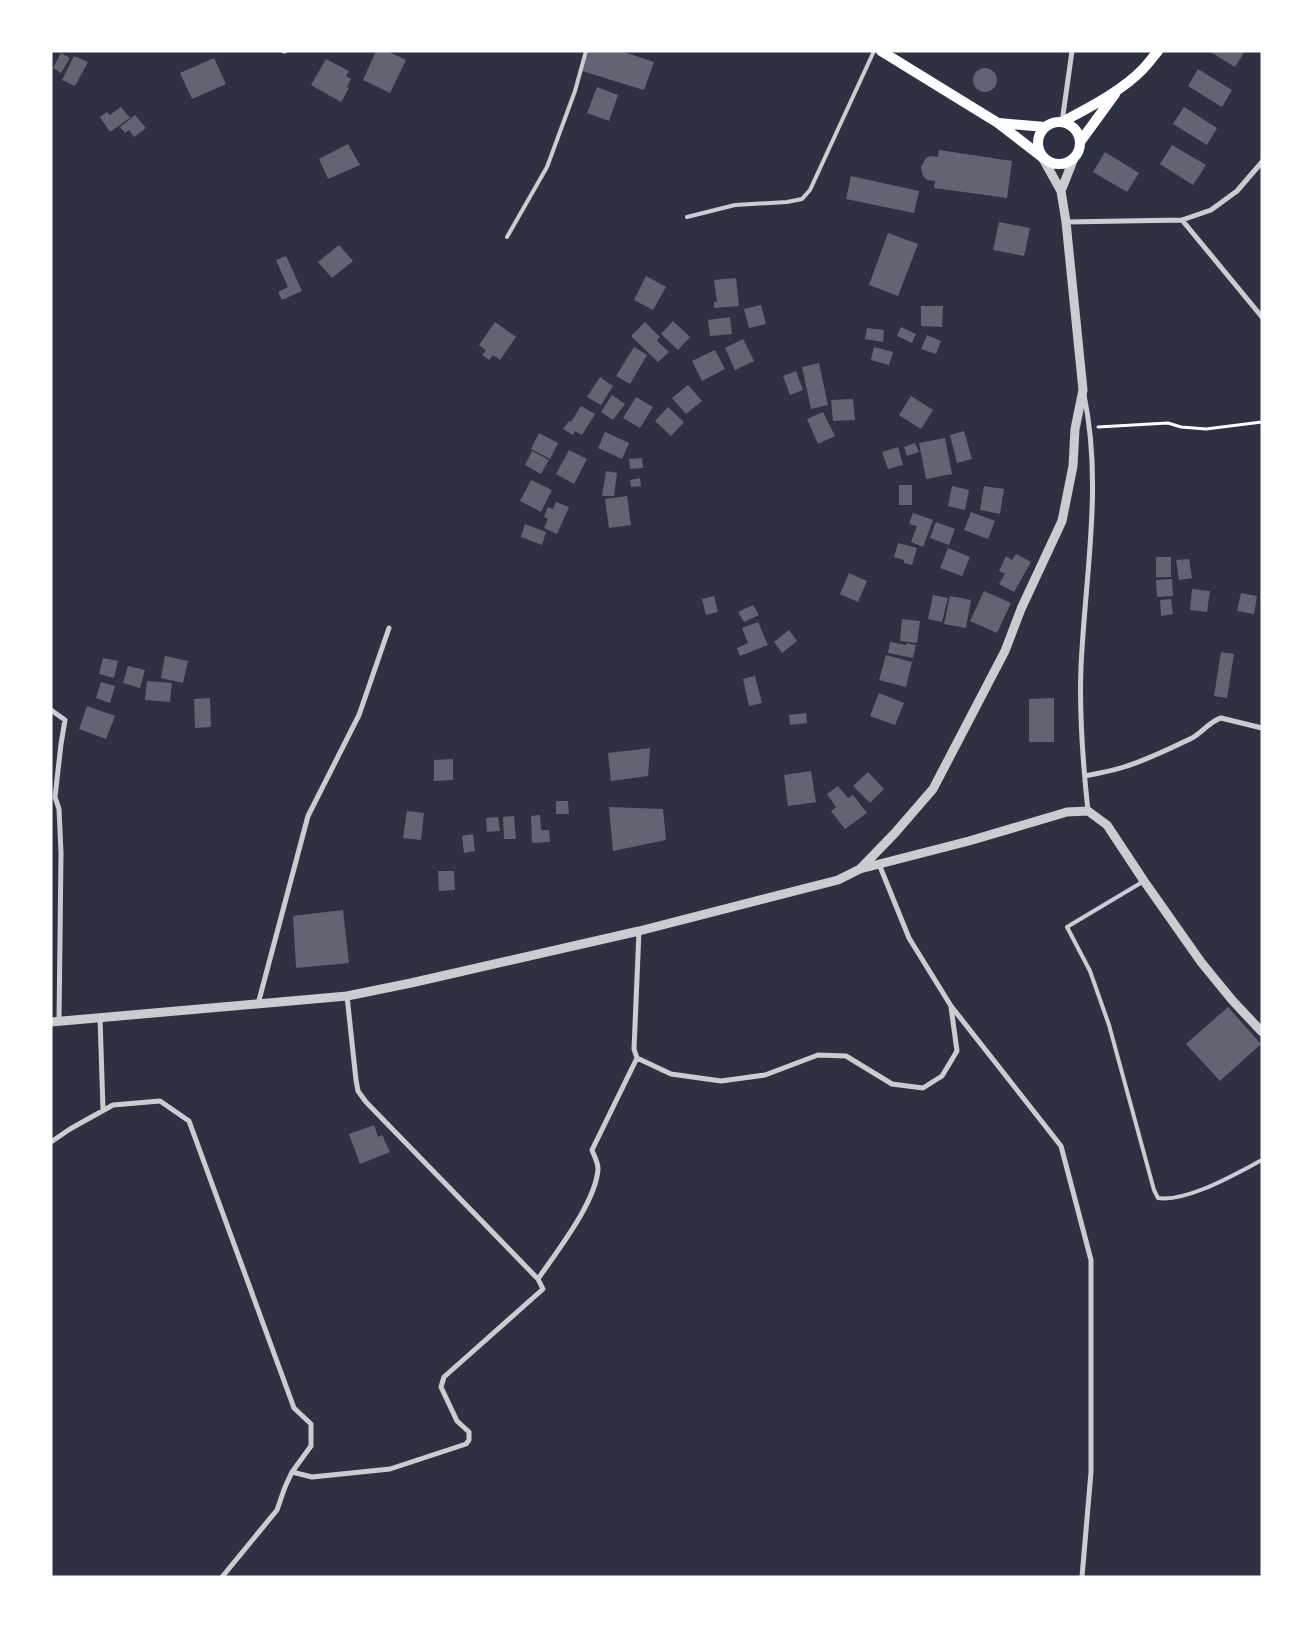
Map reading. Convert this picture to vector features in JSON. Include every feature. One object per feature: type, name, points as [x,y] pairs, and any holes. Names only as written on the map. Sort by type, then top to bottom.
[{"type":"main road","points":[[881,51],[998,123],[1049,163],[1058,165],[1074,158],[1079,151],[1080,142],[1077,133],[1071,126],[1062,122]]},
{"type":"main road","points":[[1042,157],[1038,150],[1037,141],[1045,127],[1053,123],[1062,122],[1084,111],[1118,89],[1142,70],[1158,51]]},
{"type":"main road","points":[[1080,142],[1118,89]]},
{"type":"main road","points":[[998,123],[1045,127]]},
{"type":"street","points":[[1062,122],[1072,51]]},
{"type":"street","points":[[1042,157],[1061,191],[1066,222],[1083,390],[1093,452],[1093,505],[1081,669],[1088,811]]},
{"type":"street","points":[[1061,191],[1074,158]]},
{"type":"street","points":[[1066,222],[1182,220],[1211,210],[1237,191],[1262,162]]},
{"type":"street","points":[[1182,220],[1262,317]]},
{"type":"street","points":[[860,869],[894,834],[933,789],[1005,650],[1021,609],[1062,521],[1073,466],[1075,429],[1083,390]]},
{"type":"street","points":[[258,1005],[308,816],[358,715],[389,628]]},
{"type":"street","points":[[51,710],[65,720],[60,744],[55,797],[59,809],[61,854],[55,1022],[347,996],[412,984],[640,931],[838,880],[860,869],[970,841],[1068,812],[1088,811],[1107,825],[1200,962],[1262,1032]]},
{"type":"street","points":[[1085,776],[1126,766],[1144,759],[1193,737],[1215,720],[1221,718],[1262,728]]},
{"type":"street","points":[[879,864],[909,938],[951,1006],[1061,1146],[1091,1260],[1091,1472],[1082,1577]]},
{"type":"street","points":[[538,1279],[575,1223],[593,1190],[598,1170],[592,1150],[637,1058],[634,1049],[640,931]]},
{"type":"street","points":[[292,1472],[312,1477],[390,1469],[466,1444],[469,1440],[469,1432],[457,1420],[441,1387],[444,1377],[542,1289],[538,1279],[366,1102],[358,1091],[347,996]]},
{"type":"street","points":[[637,1058],[671,1074],[721,1081],[765,1075],[818,1055],[846,1056],[892,1084],[923,1088],[942,1076],[958,1052],[951,1006]]},
{"type":"street","points":[[100,1017],[103,1110]]},
{"type":"street","points":[[51,1142],[113,1105],[160,1101],[189,1121],[294,1408],[311,1424],[311,1446],[292,1472],[277,1510],[222,1577]]},
{"type":"lane","points":[[507,237],[547,166],[575,91],[586,51]]},
{"type":"lane","points":[[687,217],[734,205],[787,202],[802,199],[810,190],[874,51]]},
{"type":"lane","points":[[1144,881],[1067,927],[1090,971],[1109,1024],[1154,1190],[1158,1198],[1168,1200],[1217,1184],[1262,1160]]},
{"type":"path","points":[[1090,427],[1168,423],[1181,427],[1206,429],[1262,422]]},
{"type":"building","points":[[376,51],[387,51],[406,60],[390,93],[363,80]]},
{"type":"building","points":[[588,51],[621,51],[654,62],[644,90],[582,71]]},
{"type":"building","points":[[1209,51],[1245,51],[1235,67]]},
{"type":"building","points":[[61,53],[70,58],[61,73],[53,68]]},
{"type":"building","points":[[74,56],[88,62],[75,86],[62,80]]},
{"type":"building","points":[[214,58],[226,84],[192,99],[180,73]]},
{"type":"building","points":[[326,59],[349,71],[346,76],[351,79],[347,87],[349,88],[341,102],[311,85]]},
{"type":"building","points":[[985,68],[993,72],[997,80],[993,88],[985,92],[977,88],[973,80],[977,72]]},
{"type":"building","points":[[1198,69],[1232,90],[1222,107],[1188,86]]},
{"type":"building","points":[[597,87],[618,95],[609,121],[587,113]]},
{"type":"building","points":[[121,107],[130,118],[110,132],[100,117],[107,112],[110,115]]},
{"type":"building","points":[[1184,107],[1217,128],[1207,145],[1173,124]]},
{"type":"building","points":[[135,115],[146,128],[134,137],[129,130],[125,133],[120,127]]},
{"type":"building","points":[[348,144],[360,165],[328,179],[319,159]]},
{"type":"building","points":[[1172,145],[1206,165],[1193,185],[1160,164]]},
{"type":"building","points":[[939,150],[1012,161],[1007,198],[934,188],[935,181],[927,180],[923,176],[921,167],[926,158],[930,156],[938,157]]},
{"type":"building","points":[[1105,152],[1139,173],[1127,192],[1093,172]]},
{"type":"building","points":[[851,176],[919,191],[914,213],[846,199]]},
{"type":"building","points":[[999,222],[1030,228],[1024,256],[993,250]]},
{"type":"building","points":[[888,233],[918,244],[898,296],[869,285]]},
{"type":"building","points":[[339,245],[353,261],[332,278],[318,262]]},
{"type":"building","points":[[286,256],[302,291],[282,300],[278,292],[288,287],[276,260]]},
{"type":"building","points":[[646,276],[666,287],[653,310],[634,300]]},
{"type":"building","points":[[736,278],[739,306],[714,308],[714,302],[717,302],[714,280]]},
{"type":"building","points":[[761,305],[766,324],[749,328],[744,309]]},
{"type":"building","points":[[921,306],[943,306],[942,327],[921,326]]},
{"type":"building","points":[[730,317],[732,334],[710,336],[708,320]]},
{"type":"building","points":[[673,321],[690,337],[678,350],[661,334]]},
{"type":"building","points":[[495,322],[516,337],[500,360],[493,355],[489,360],[482,355],[486,350],[479,345]]},
{"type":"building","points":[[645,322],[660,337],[657,341],[669,352],[658,362],[631,336]]},
{"type":"building","points":[[901,327],[916,334],[912,343],[897,336]]},
{"type":"building","points":[[867,328],[884,330],[883,342],[865,339]]},
{"type":"building","points":[[927,335],[941,341],[936,354],[921,349]]},
{"type":"building","points":[[743,339],[754,361],[735,370],[725,348]]},
{"type":"building","points":[[634,347],[647,355],[630,384],[616,376]]},
{"type":"building","points":[[874,347],[893,352],[889,365],[871,360]]},
{"type":"building","points":[[715,350],[725,369],[702,381],[692,361]]},
{"type":"building","points":[[819,363],[828,405],[811,409],[802,367]]},
{"type":"building","points":[[796,371],[803,390],[790,395],[783,376]]},
{"type":"building","points":[[600,377],[613,386],[601,405],[587,397]]},
{"type":"building","points":[[688,385],[702,401],[686,414],[672,398]]},
{"type":"building","points":[[612,395],[625,404],[613,420],[601,412]]},
{"type":"building","points":[[911,396],[933,410],[921,429],[899,415]]},
{"type":"building","points":[[636,397],[653,407],[640,428],[623,418]]},
{"type":"building","points":[[853,399],[855,420],[833,421],[831,400]]},
{"type":"building","points":[[581,406],[595,414],[582,435],[575,431],[573,435],[563,429],[569,421],[571,422]]},
{"type":"building","points":[[668,407],[684,422],[671,436],[655,421]]},
{"type":"building","points":[[823,412],[835,436],[818,444],[807,419]]},
{"type":"building","points":[[964,431],[972,459],[957,463],[950,435]]},
{"type":"building","points":[[605,432],[629,443],[622,459],[598,448]]},
{"type":"building","points":[[539,433],[558,443],[550,459],[531,449]]},
{"type":"building","points":[[945,438],[952,474],[926,479],[919,443]]},
{"type":"building","points":[[915,443],[919,452],[907,456],[904,447]]},
{"type":"building","points":[[898,447],[903,465],[888,469],[882,452]]},
{"type":"building","points":[[569,450],[587,459],[574,484],[556,474]]},
{"type":"building","points":[[532,451],[549,460],[541,474],[525,465]]},
{"type":"building","points":[[642,458],[643,468],[630,469],[629,459]]},
{"type":"building","points":[[606,471],[617,473],[614,496],[602,496]]},
{"type":"building","points":[[640,478],[641,486],[631,487],[630,480]]},
{"type":"building","points":[[531,480],[552,490],[541,512],[520,501]]},
{"type":"building","points":[[899,485],[912,485],[912,505],[899,505]]},
{"type":"building","points":[[952,486],[969,490],[965,510],[948,506]]},
{"type":"building","points":[[984,486],[1004,489],[1000,514],[980,510]]},
{"type":"building","points":[[627,496],[631,525],[609,528],[605,499]]},
{"type":"building","points":[[556,502],[569,507],[557,534],[544,528],[548,519],[544,517],[548,507],[553,509]]},
{"type":"building","points":[[971,512],[995,521],[988,539],[964,530]]},
{"type":"building","points":[[913,513],[933,520],[923,547],[911,542],[917,526],[909,524]]},
{"type":"building","points":[[936,522],[955,529],[949,545],[930,538]]},
{"type":"building","points":[[525,524],[546,532],[542,545],[521,537]]},
{"type":"building","points":[[898,543],[917,548],[912,565],[894,557]]},
{"type":"building","points":[[948,548],[970,557],[962,576],[940,568]]},
{"type":"building","points":[[1016,554],[1031,562],[1014,592],[999,584],[1005,574],[999,571],[1006,556],[1012,560]]},
{"type":"building","points":[[1156,557],[1171,557],[1171,577],[1156,577]]},
{"type":"building","points":[[1189,559],[1192,578],[1179,580],[1176,560]]},
{"type":"building","points":[[849,573],[867,581],[858,602],[840,594]]},
{"type":"building","points":[[1172,579],[1173,596],[1157,597],[1156,580]]},
{"type":"building","points":[[1192,589],[1210,591],[1207,612],[1190,610]]},
{"type":"building","points":[[984,591],[1011,603],[997,633],[970,621]]},
{"type":"building","points":[[1241,593],[1257,596],[1254,614],[1237,611]]},
{"type":"building","points":[[933,595],[948,598],[942,622],[928,619]]},
{"type":"building","points":[[714,596],[718,612],[706,615],[702,599]]},
{"type":"building","points":[[950,596],[971,600],[966,628],[944,624]]},
{"type":"building","points":[[1171,599],[1173,614],[1161,616],[1160,600]]},
{"type":"building","points":[[753,605],[759,615],[744,622],[738,612]]},
{"type":"building","points":[[902,619],[920,621],[917,643],[900,641]]},
{"type":"building","points":[[758,622],[768,645],[740,656],[737,648],[748,643],[742,628]]},
{"type":"building","points":[[789,630],[797,641],[782,653],[774,642]]},
{"type":"building","points":[[890,642],[916,645],[913,658],[888,653]]},
{"type":"building","points":[[1221,652],[1234,654],[1227,698],[1214,696]]},
{"type":"building","points":[[886,655],[912,662],[906,687],[879,680]]},
{"type":"building","points":[[165,656],[188,661],[183,683],[161,678]]},
{"type":"building","points":[[103,658],[118,661],[114,678],[99,674]]},
{"type":"building","points":[[128,666],[145,670],[140,688],[123,683]]},
{"type":"building","points":[[755,676],[762,703],[749,706],[743,679]]},
{"type":"building","points":[[147,681],[172,683],[170,702],[145,700]]},
{"type":"building","points":[[101,682],[115,686],[110,703],[96,698]]},
{"type":"building","points":[[879,693],[904,703],[895,725],[870,716]]},
{"type":"building","points":[[210,698],[211,727],[195,728],[194,699]]},
{"type":"building","points":[[1054,698],[1054,742],[1029,742],[1029,699]]},
{"type":"building","points":[[87,706],[115,716],[106,739],[79,729]]},
{"type":"building","points":[[806,713],[807,723],[790,725],[789,715]]},
{"type":"building","points":[[650,748],[648,776],[611,781],[608,753]]},
{"type":"building","points":[[453,759],[453,780],[434,781],[434,760]]},
{"type":"building","points":[[811,771],[816,802],[788,806],[784,775]]},
{"type":"building","points":[[868,772],[884,789],[870,803],[853,786]]},
{"type":"building","points":[[838,786],[848,798],[853,795],[867,813],[845,829],[831,811],[836,807],[827,794]]},
{"type":"building","points":[[556,801],[568,801],[569,814],[556,814]]},
{"type":"building","points":[[609,807],[663,809],[666,840],[613,851]]},
{"type":"building","points":[[407,811],[424,813],[421,840],[403,838]]},
{"type":"building","points":[[540,815],[541,830],[549,830],[550,842],[532,843],[531,816]]},
{"type":"building","points":[[514,816],[516,839],[504,839],[503,817]]},
{"type":"building","points":[[498,817],[500,831],[487,832],[486,818]]},
{"type":"building","points":[[473,834],[475,851],[464,853],[462,836]]},
{"type":"building","points":[[438,871],[454,871],[455,890],[439,891]]},
{"type":"building","points":[[343,910],[349,963],[296,968],[293,916]]},
{"type":"building","points":[[1228,1007],[1261,1044],[1220,1081],[1186,1044]]},
{"type":"building","points":[[374,1125],[378,1137],[382,1135],[390,1152],[360,1164],[349,1134]]}]
